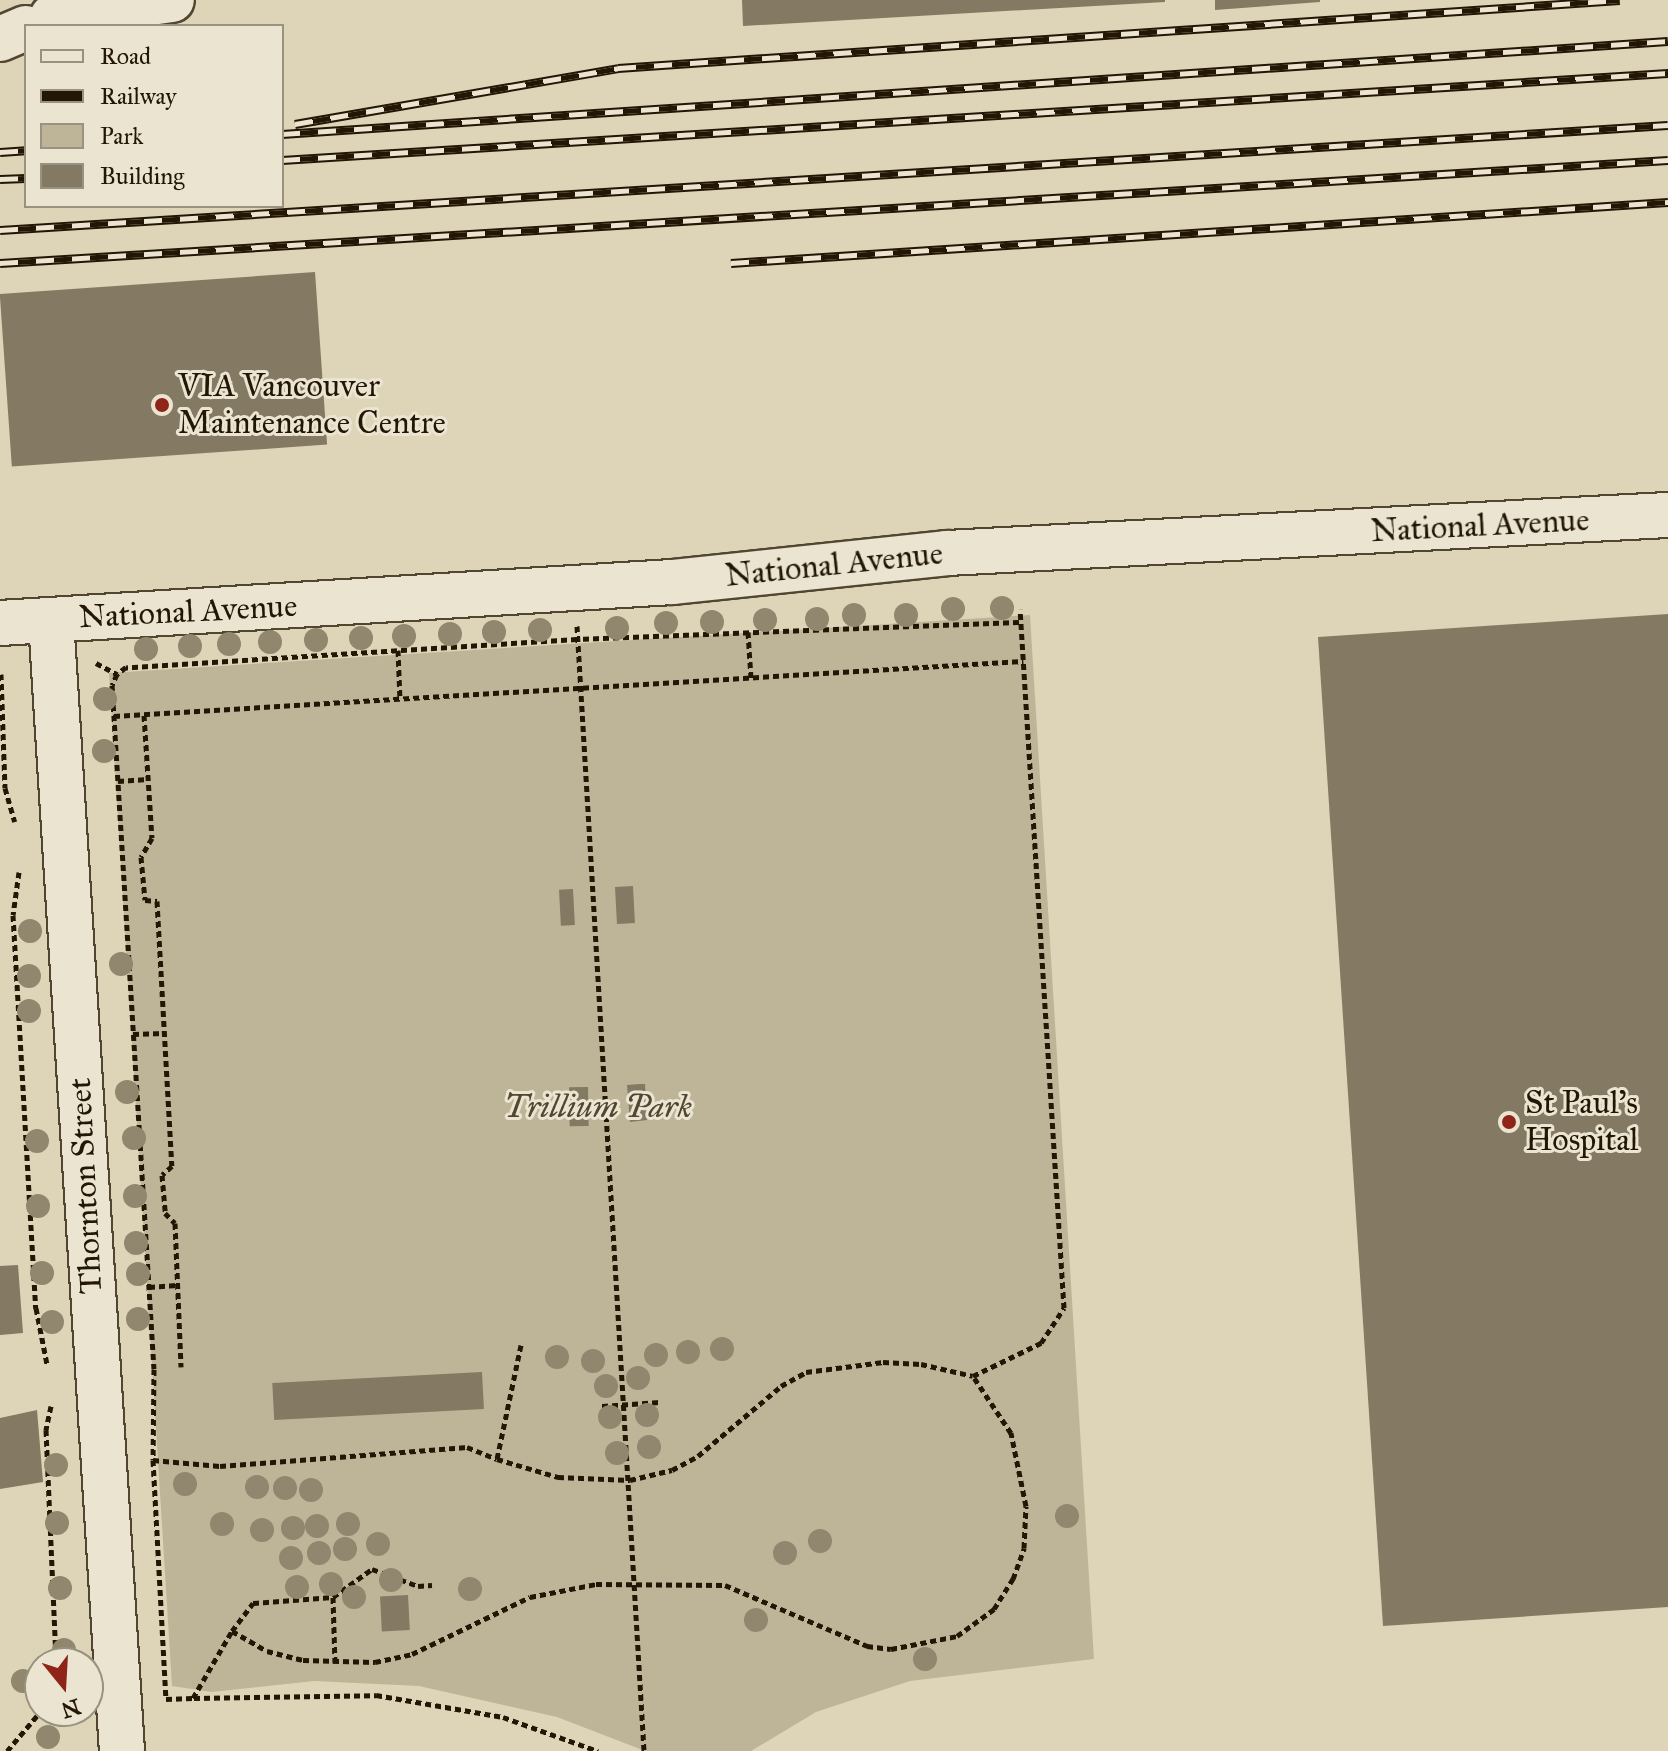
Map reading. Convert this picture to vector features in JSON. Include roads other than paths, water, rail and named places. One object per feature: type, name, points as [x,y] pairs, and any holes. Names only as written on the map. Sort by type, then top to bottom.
[{"type":"street","points":[[40,18],[172,0]]},
{"type":"street","points":[[0,39],[24,26]]},
{"type":"street","name":"National Avenue","points":[[0,623],[672,582],[947,553],[1668,515]]},
{"type":"street","name":"Thornton Street","points":[[51,620],[122,1751]]},
{"type":"railway","points":[[295,124],[618,68],[1620,0]]},
{"type":"railway","points":[[284,134],[1668,41]]},
{"type":"railway","points":[[284,160],[1668,73]]},
{"type":"railway","points":[[0,230],[1668,125]]},
{"type":"railway","points":[[0,152],[24,150]]},
{"type":"railway","points":[[0,263],[1668,160]]},
{"type":"railway","points":[[0,179],[24,178]]},
{"type":"railway","points":[[731,263],[1668,202]]},
{"type":"place","name":"VIA Vancouver Maintenance Centre","points":[[162,405]]},
{"type":"place","name":"St Paul's Hospital","points":[[1509,1122]]},
{"type":"park label","name":"Trillium Park","points":[[598,1107]]}]
